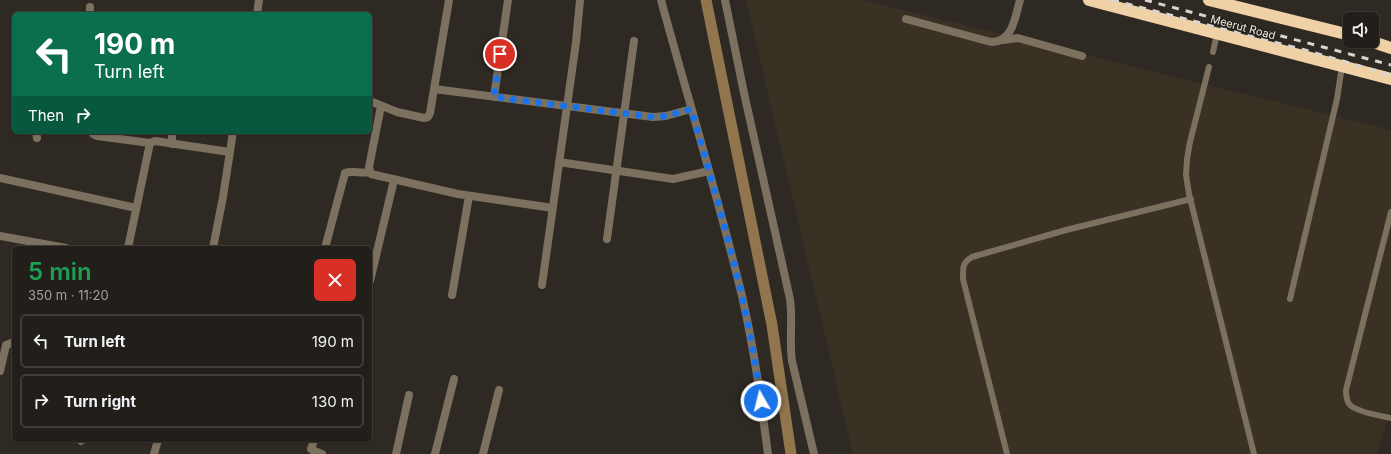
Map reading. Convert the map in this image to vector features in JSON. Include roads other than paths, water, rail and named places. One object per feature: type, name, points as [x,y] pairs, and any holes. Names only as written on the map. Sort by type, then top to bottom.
[{"type":"highway","name":"Meerut Road","points":[[1089,0],[1391,79]]},
{"type":"highway","name":"Meerut Road","points":[[1209,0],[1226,2],[1343,33]]},
{"type":"highway","points":[[1379,44],[1391,48]]},
{"type":"street","points":[[257,12],[259,0]]},
{"type":"street","points":[[372,103],[397,112],[424,118],[428,117],[430,113],[449,0]]},
{"type":"street","points":[[494,97],[508,0]]},
{"type":"street","points":[[542,285],[580,0]]},
{"type":"street","points":[[661,0],[742,296],[758,375],[768,454]]},
{"type":"street","points":[[725,0],[790,299],[792,313],[790,349],[814,454]]},
{"type":"street","points":[[1003,40],[1014,25],[1020,0]]},
{"type":"street","points":[[906,19],[991,42],[1018,38],[1082,56]]},
{"type":"street","points":[[607,239],[634,41]]},
{"type":"street","points":[[434,89],[624,114],[659,117],[691,109]]},
{"type":"street","points":[[369,172],[381,106]]},
{"type":"street","points":[[93,134],[97,136],[150,143],[155,141],[230,152]]},
{"type":"street","points":[[172,134],[172,144]]},
{"type":"street","points":[[213,246],[233,134]]},
{"type":"street","points":[[128,246],[150,143]]},
{"type":"street","points":[[559,162],[673,179],[709,171]]},
{"type":"street","points":[[325,246],[343,176],[347,172],[369,172],[375,176],[469,196],[553,208]]},
{"type":"street","points":[[0,178],[136,208]]},
{"type":"street","points":[[372,274],[394,180]]},
{"type":"street","points":[[452,295],[469,196]]},
{"type":"street","points":[[0,236],[55,246]]},
{"type":"street","points":[[0,372],[6,345],[12,343]]},
{"type":"street","points":[[435,454],[454,380]]},
{"type":"street","points":[[483,454],[499,390]]},
{"type":"street","points":[[396,454],[408,395]]},
{"type":"street","points":[[154,454],[157,442]]},
{"type":"street","points":[[306,454],[312,443]]},
{"type":"street","points":[[312,443],[312,450],[322,454]]},
{"type":"lane","points":[[1213,52],[1217,34]]},
{"type":"lane","points":[[1290,299],[1337,99],[1342,66]]},
{"type":"lane","points":[[1209,67],[1190,142],[1186,175],[1254,454]]},
{"type":"lane","points":[[1007,454],[963,279],[963,268],[966,261],[972,256],[1066,230],[1191,199]]},
{"type":"lane","points":[[1391,212],[1389,231],[1346,390],[1346,398],[1350,405],[1356,409],[1391,418]]},
{"type":"waterway","points":[[706,0],[772,325],[791,454]]},
{"type":"railway","points":[[1112,0],[1305,50],[1391,75]]},
{"type":"railway","points":[[1145,0],[1391,65]]}]
